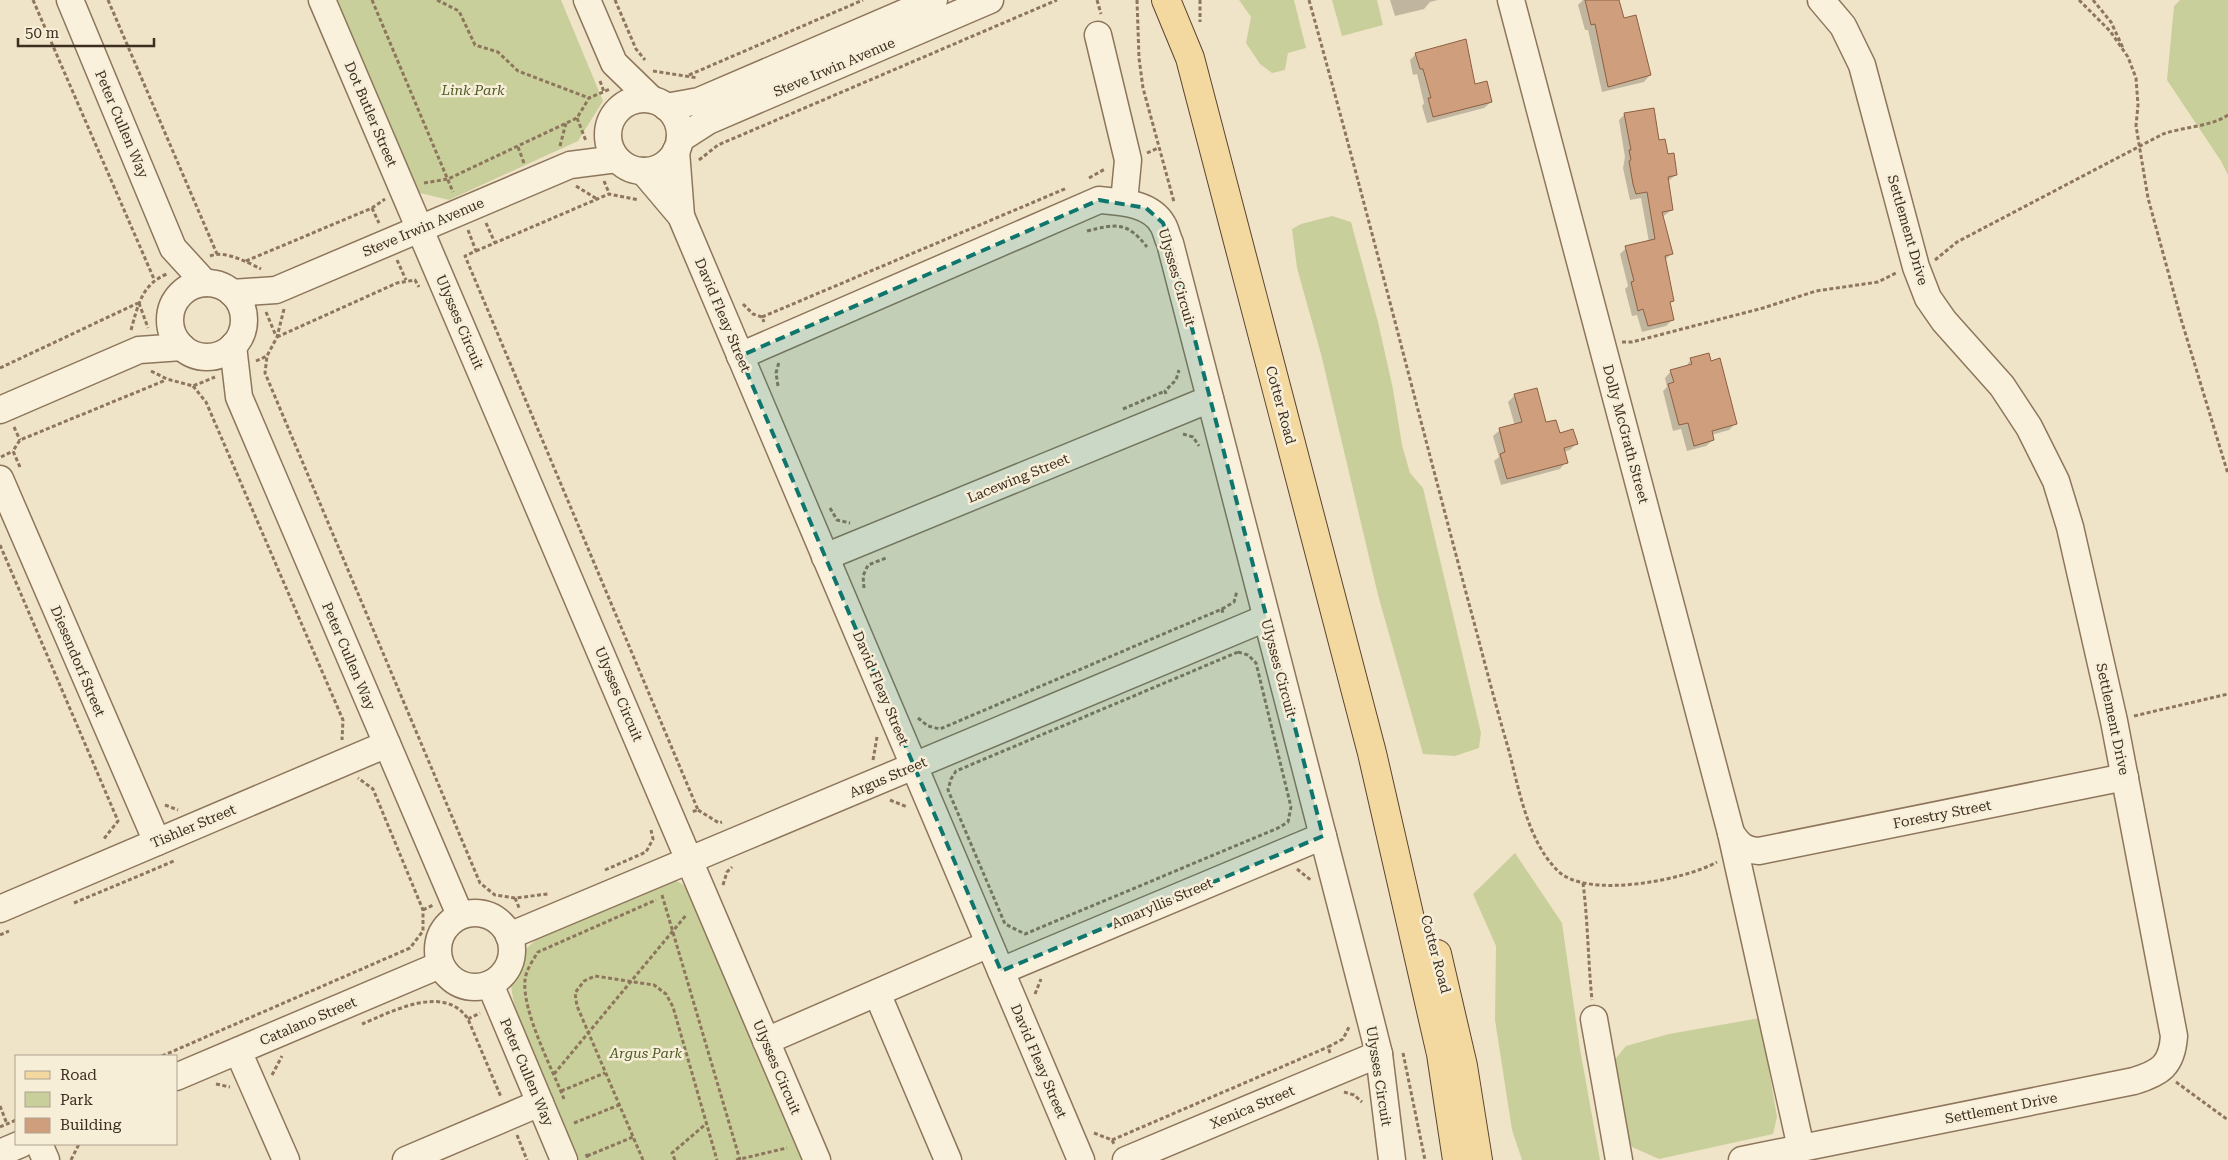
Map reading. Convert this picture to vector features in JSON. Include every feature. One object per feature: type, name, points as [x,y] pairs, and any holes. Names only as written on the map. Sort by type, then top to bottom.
[{"type":"main road","name":"Cotter Road","points":[[1166,0],[1190,58],[1372,753],[1440,1054],[1457,1160]]},
{"type":"main road","name":"Cotter Road","points":[[1184,0],[1190,58]]},
{"type":"main road","name":"Cotter Road","points":[[1372,753],[1399,823],[1433,939],[1463,1066],[1478,1160]]},
{"type":"street","name":"Peter Cullen Way","points":[[70,0],[174,248],[205,283],[215,284],[232,293]]},
{"type":"street","name":"Dot Butler Street","points":[[322,0],[420,229]]},
{"type":"street","points":[[588,0],[614,63],[674,116],[679,127],[678,145],[663,166],[653,170],[643,171],[634,169],[617,159],[612,150],[610,126],[614,63]]},
{"type":"street","name":"Steve Irwin Avenue","points":[[659,103],[699,101],[934,0]]},
{"type":"street","name":"Steve Irwin Avenue","points":[[678,145],[708,121],[990,0]]},
{"type":"street","name":"Dolly McGrath Street","points":[[1511,0],[1730,833],[1801,1148]]},
{"type":"street","name":"Settlement Drive","points":[[1742,1160],[2134,1081],[2160,1070],[2169,1060],[2174,1036],[2114,721],[2070,527],[2056,481],[2029,427],[2002,386],[1944,321],[1928,298],[1916,267],[1862,65],[1843,26],[1821,0]]},
{"type":"street","points":[[1098,35],[1128,160],[1124,202]]},
{"type":"street","points":[[610,126],[618,111],[627,103],[639,99],[659,103]]},
{"type":"street","name":"Steve Irwin Avenue","points":[[232,293],[276,290],[420,229],[473,215],[570,165],[610,126]]},
{"type":"street","name":"David Fleay Street","points":[[678,145],[681,216]]},
{"type":"street","name":"Steve Irwin Avenue","points":[[570,165],[617,159]]},
{"type":"street","name":"David Fleay Street","points":[[643,171],[681,216],[1081,1160]]},
{"type":"street","name":"Ulysses Circuit","points":[[740,356],[1099,200],[1124,202],[1146,208],[1163,224],[1379,1054],[1392,1160]]},
{"type":"street","name":"Ulysses Circuit","points":[[420,229],[817,1160]]},
{"type":"street","name":"Peter Cullen Way","points":[[174,248],[173,333],[239,398]]},
{"type":"street","points":[[139,350],[187,289],[205,283]]},
{"type":"street","name":"Steve Irwin Avenue","points":[[244,322],[276,290]]},
{"type":"street","points":[[0,410],[139,350],[191,351],[212,356],[223,353],[233,346],[240,337],[244,322],[240,303],[232,293]]},
{"type":"street","name":"Peter Cullen Way","points":[[233,346],[239,398],[460,915]]},
{"type":"street","name":"Lacewing Street","points":[[825,557],[1170,402],[1210,399]]},
{"type":"street","name":"Diesendorf Street","points":[[10,474],[157,842]]},
{"type":"street","name":"Argus Street","points":[[509,936],[1230,631],[1266,618]]},
{"type":"street","name":"Tishler Street","points":[[0,909],[387,744]]},
{"type":"street","name":"Forestry Street","points":[[1730,833],[1739,845],[1749,850],[1759,851],[2125,777]]},
{"type":"street","name":"Amaryllis Street","points":[[1001,971],[1323,836]]},
{"type":"street","points":[[471,912],[483,913],[503,925],[509,936],[512,947],[507,969],[500,978],[490,984],[479,987],[467,986],[456,982],[447,975],[440,965],[437,953],[438,941],[442,930],[450,921],[460,915],[471,912]]},
{"type":"street","points":[[766,1041],[990,944]]},
{"type":"street","name":"Catalano Street","points":[[178,1076],[440,965]]},
{"type":"street","name":"Peter Cullen Way","points":[[490,984],[581,1156]]},
{"type":"street","points":[[877,993],[948,1160]]},
{"type":"street","points":[[1594,1019],[1619,1160]]},
{"type":"street","points":[[238,1051],[286,1160]]},
{"type":"street","name":"Xenica Street","points":[[1118,1149],[1379,1054]]},
{"type":"street","points":[[414,1158],[551,1097]]},
{"type":"street","points":[[0,1152],[14,1134]]},
{"type":"street","points":[[39,1145],[46,1160]]},
{"type":"path","points":[[0,368],[138,302],[154,279],[33,0]]},
{"type":"path","points":[[108,0],[217,254],[245,261],[372,208],[380,201]]},
{"type":"path","points":[[372,0],[448,179],[495,243]]},
{"type":"path","points":[[425,182],[448,179],[577,118],[590,98],[518,71],[498,52],[475,45],[460,11],[437,0]]},
{"type":"path","points":[[615,0],[636,49],[652,70],[689,75],[863,0]]},
{"type":"path","points":[[698,168],[700,159],[718,145],[1057,0]]},
{"type":"path","points":[[1137,0],[1139,58],[1143,88],[1155,137],[1176,206]]},
{"type":"path","points":[[1309,0],[1491,687],[1532,828],[1549,861],[1567,878],[1583,883],[1616,884],[1693,873],[1715,863],[1729,853],[1730,833]]},
{"type":"path","points":[[2079,0],[2110,31],[2128,57]]},
{"type":"path","points":[[2093,0],[2111,22],[2136,78],[2138,105],[2136,126],[2148,198],[2228,474]]},
{"type":"path","points":[[518,147],[525,167]]},
{"type":"path","points":[[1088,179],[1097,175],[1109,165]]},
{"type":"path","points":[[740,296],[743,304],[753,314],[762,317],[1070,186]]},
{"type":"path","points":[[609,194],[465,256],[698,810],[719,823],[728,819]]},
{"type":"path","points":[[473,215],[476,251]]},
{"type":"path","points":[[1078,235],[1107,226],[1119,226],[1136,232],[1149,250]]},
{"type":"path","points":[[424,294],[415,280],[406,280],[276,337],[267,356],[265,373],[480,883],[495,894],[515,898],[545,895],[554,891]]},
{"type":"path","points":[[762,317],[780,359],[776,373],[780,393]]},
{"type":"path","points":[[1181,366],[1170,402],[1181,434],[1193,437],[1200,447]]},
{"type":"path","points":[[10,474],[13,451],[20,440],[167,379],[193,386],[206,402],[343,720],[342,741],[350,760],[360,781],[373,790],[423,910],[423,931],[410,948],[164,1055]]},
{"type":"path","points":[[1119,410],[1170,402]]},
{"type":"path","points":[[0,457],[13,451]]},
{"type":"path","points":[[827,502],[837,520],[852,523]]},
{"type":"path","points":[[0,545],[118,821],[100,844]]},
{"type":"path","points":[[864,590],[863,576],[868,566],[886,558]]},
{"type":"path","points":[[1230,631],[956,771],[951,779],[948,790],[1006,924],[1025,934],[1278,828],[1288,822],[1291,807],[1256,663],[1230,631],[1238,589]]},
{"type":"path","points":[[915,710],[918,718],[928,726],[940,729],[1230,631]]},
{"type":"path","points":[[2114,721],[2228,694]]},
{"type":"path","points":[[161,803],[178,810],[188,806]]},
{"type":"path","points":[[600,872],[646,852],[653,839],[651,827],[698,810]]},
{"type":"path","points":[[1295,868],[1311,879],[1314,888]]},
{"type":"path","points":[[1583,883],[1589,935],[1589,968],[1594,1019]]},
{"type":"path","points":[[551,1097],[554,1074],[529,1011],[525,994],[525,977],[538,952],[670,894]]},
{"type":"path","points":[[663,897],[738,1160],[787,1148]]},
{"type":"path","points":[[554,1074],[687,914]]},
{"type":"path","points":[[643,1160],[577,1006],[575,993],[584,980],[595,976],[654,985],[666,994],[673,1007],[718,1160]]},
{"type":"path","points":[[1035,995],[1042,976]]},
{"type":"path","points":[[360,1025],[403,1008],[433,1001],[446,1003],[463,1011],[468,1018],[527,1160]]},
{"type":"path","points":[[1336,1070],[1344,1039],[1350,1026]]},
{"type":"path","points":[[273,1074],[281,1056],[290,1053]]},
{"type":"path","points":[[1336,1070],[1354,1095],[1362,1102],[1364,1112]]},
{"type":"path","points":[[1093,1133],[1118,1149],[1336,1070]]},
{"type":"path","points":[[2160,1070],[2228,1120]]},
{"type":"path","points":[[551,1097],[605,1073]]},
{"type":"path","points":[[214,1084],[230,1087],[233,1092]]},
{"type":"path","points":[[551,1097],[568,1107]]},
{"type":"path","points":[[574,1123],[619,1105]]},
{"type":"path","points":[[0,1106],[14,1134]]},
{"type":"path","points":[[571,1115],[578,1132]]},
{"type":"path","points":[[675,1160],[672,1153],[707,1123]]},
{"type":"path","points":[[0,1127],[14,1134]]},
{"type":"path","points":[[581,1156],[632,1137]]},
{"type":"path","points":[[71,1160],[78,1145]]},
{"type":"highlighted area","points":[[1099,200],[1146,208],[1163,223],[1170,243],[1323,836],[1001,971],[740,356]]},
{"type":"green space","name":"Link Park","points":[[333,0],[561,0],[603,101],[578,141],[449,200],[420,193]]},
{"type":"green space","points":[[1239,0],[1294,0],[1306,48],[1288,53],[1285,70],[1272,73],[1260,64],[1246,43],[1251,17]]},
{"type":"green space","points":[[1332,0],[1377,0],[1383,25],[1342,36]]},
{"type":"green space","points":[[2180,0],[2228,0],[2228,175],[2221,161],[2167,80],[2174,6]]},
{"type":"green space","points":[[1332,216],[1351,222],[1378,322],[1393,389],[1402,445],[1410,473],[1423,488],[1481,733],[1479,748],[1455,756],[1423,754],[1378,595],[1321,354],[1297,268],[1292,229],[1301,224]]},
{"type":"green space","points":[[1515,853],[1562,923],[1580,1049],[1600,1160],[1522,1160],[1512,1130],[1495,1020],[1496,946],[1473,894]]},
{"type":"green space","name":"Argus Park","points":[[670,880],[679,882],[690,890],[807,1160],[576,1160],[534,1064],[524,1035],[511,986],[512,969],[521,954],[545,932]]},
{"type":"green space","points":[[1760,1018],[1777,1117],[1773,1134],[1659,1159],[1632,1147],[1626,1135],[1612,1063],[1626,1046],[1669,1034]]},
{"type":"building","points":[[1585,0],[1619,0],[1624,18],[1636,15],[1651,75],[1608,87],[1595,24],[1591,25]]},
{"type":"building","points":[[1466,39],[1475,84],[1487,81],[1492,102],[1433,117],[1428,98],[1431,98],[1423,69],[1420,69],[1415,53]]},
{"type":"building","points":[[1654,108],[1659,140],[1665,139],[1668,154],[1674,153],[1677,175],[1668,177],[1673,210],[1662,212],[1673,254],[1665,256],[1674,301],[1670,302],[1674,320],[1648,326],[1643,309],[1638,311],[1631,282],[1634,281],[1625,246],[1655,239],[1647,192],[1636,194],[1633,184],[1629,161],[1631,160],[1629,150],[1631,150],[1624,113]]},
{"type":"building","points":[[1709,353],[1711,361],[1720,358],[1737,424],[1712,431],[1714,440],[1694,446],[1688,423],[1679,425],[1668,384],[1674,382],[1670,370],[1692,364],[1690,358]]},
{"type":"building","points":[[1537,388],[1546,422],[1556,420],[1560,433],[1573,429],[1578,444],[1564,448],[1568,463],[1507,479],[1500,454],[1505,452],[1499,428],[1522,422],[1514,394]]}]
